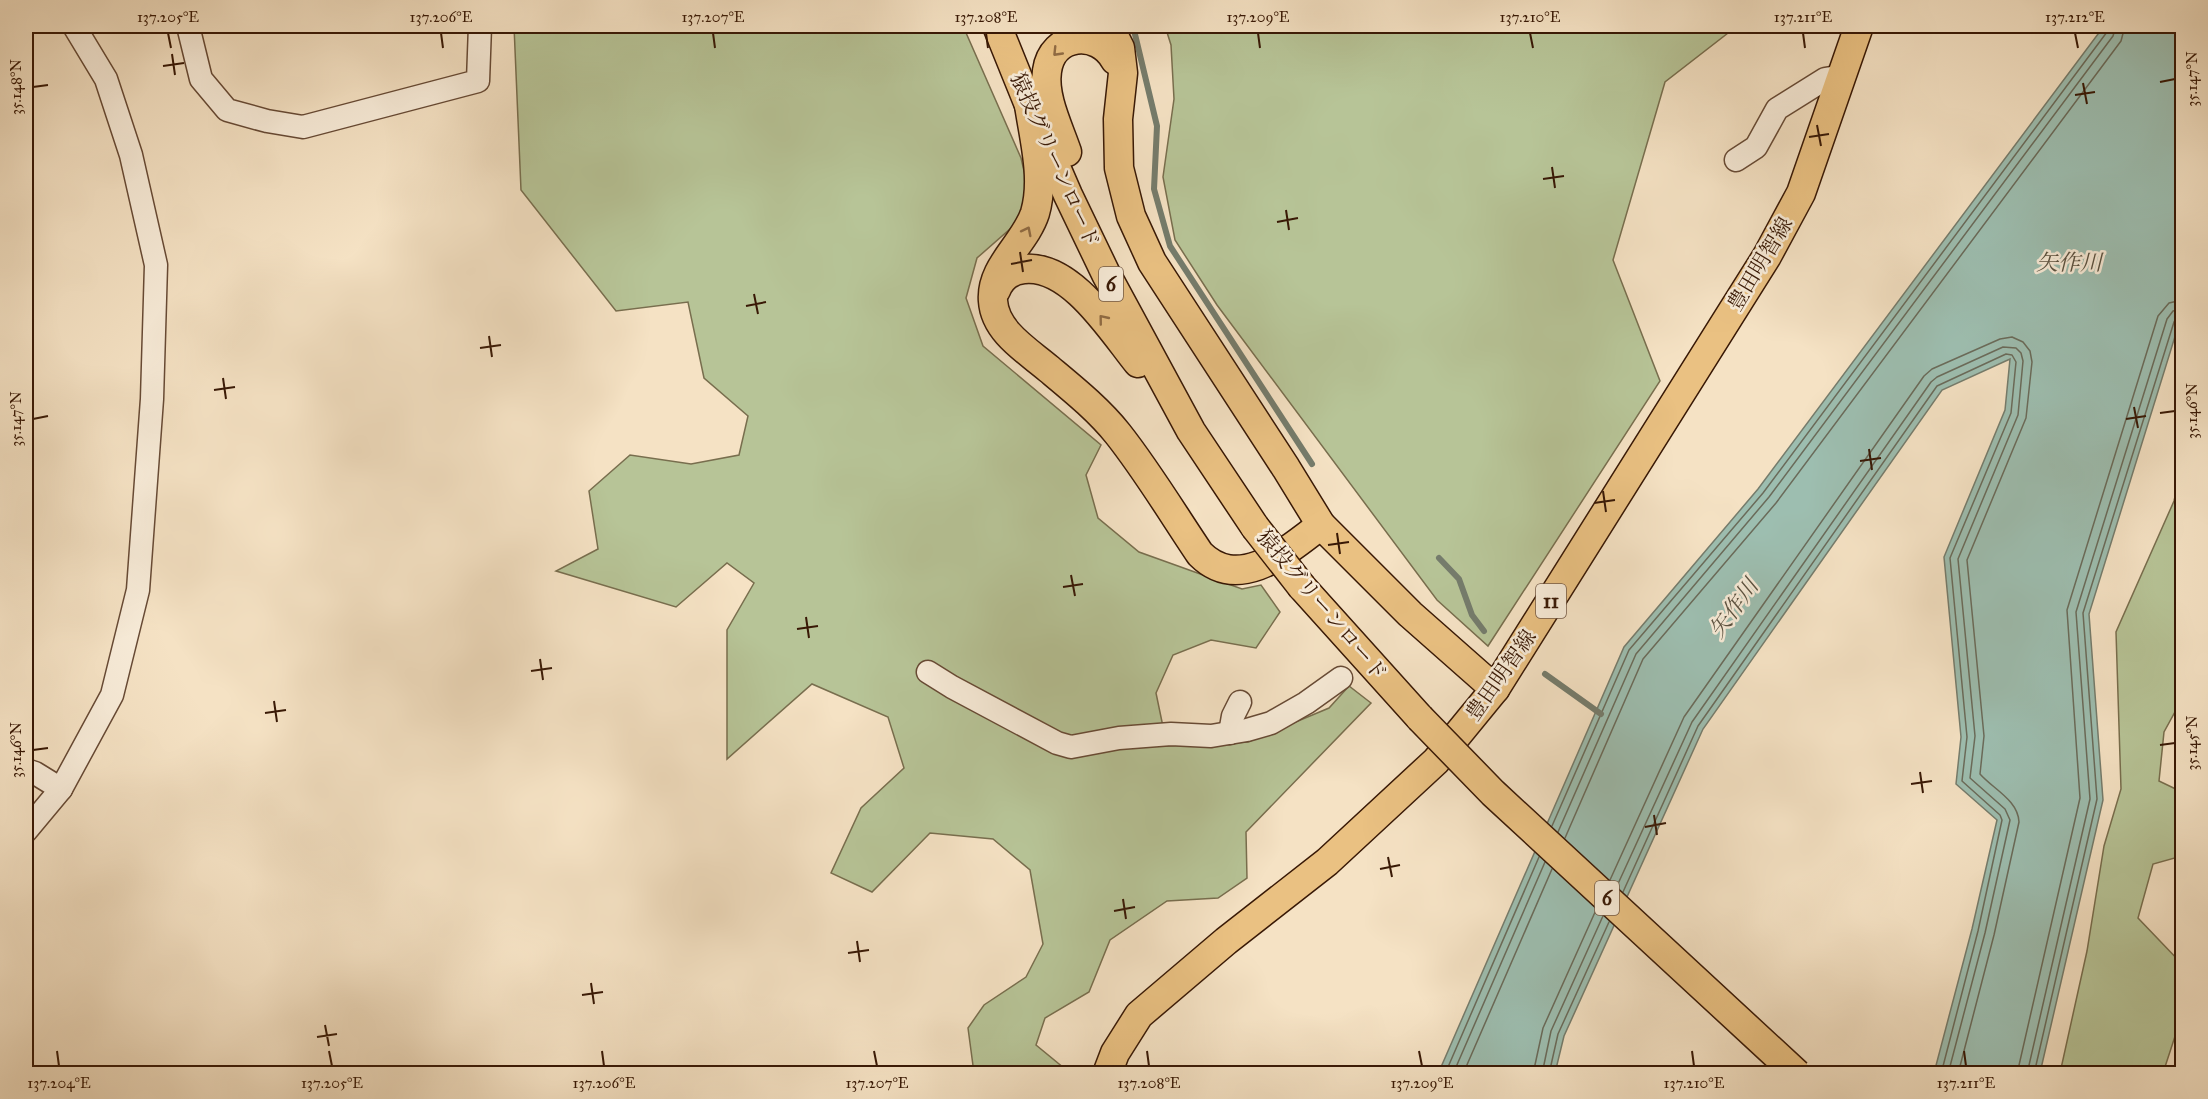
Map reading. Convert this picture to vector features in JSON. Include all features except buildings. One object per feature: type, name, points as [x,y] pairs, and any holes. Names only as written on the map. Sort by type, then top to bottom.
[{"type":"main road","name":"猿投グリーンロード","points":[[997,26],[1068,195],[1106,274],[1191,431],[1255,526],[1302,587],[1420,718],[1493,793],[1797,1074]]},
{"type":"main road","points":[[1102,26],[1113,36],[1120,48],[1123,73],[1118,127],[1119,168],[1124,192],[1141,240],[1168,290],[1321,525],[1410,615],[1495,688]]},
{"type":"main road","name":"豊田明智線","points":[[1107,1074],[1115,1053],[1139,1015],[1226,941],[1327,862],[1436,761],[1495,688],[1767,256],[1801,193],[1859,26]]},
{"type":"main road","points":[[1121,89],[1115,59],[1109,50],[1098,42],[1077,39],[1056,50],[1049,61],[1046,73],[1047,86],[1059,129],[1084,198],[1149,356]]},
{"type":"main road","points":[[1029,105],[1037,161],[1038,198],[1028,230],[998,274],[992,300],[995,314],[1003,328],[1015,341],[1086,401],[1118,433],[1200,554],[1209,563],[1221,569],[1233,571],[1258,567],[1321,525]]},
{"type":"main road","points":[[992,300],[1002,279],[1020,269],[1031,268],[1045,271],[1062,279],[1078,291],[1099,313],[1191,431]]},
{"type":"street","points":[[26,831],[61,789],[112,695],[138,590],[152,399],[156,265],[131,155],[106,79],[74,26]]},
{"type":"street","points":[[188,26],[201,79],[227,110],[267,121],[303,127],[478,81],[480,26]]},
{"type":"street","points":[[1736,160],[1756,147],[1777,109],[1825,79],[1843,75]]},
{"type":"street","points":[[928,672],[1057,743],[1071,747],[1119,738],[1172,734],[1211,736],[1247,730],[1270,723],[1306,703],[1341,678]]},
{"type":"street","points":[[1230,733],[1233,716],[1240,702]]},
{"type":"street","points":[[26,771],[35,773],[61,789]]},
{"type":"green space","points":[[514,26],[963,26],[1021,158],[1028,188],[1019,221],[977,258],[966,298],[983,346],[1101,445],[1086,475],[1098,518],[1139,552],[1242,589],[1261,585],[1280,612],[1256,648],[1211,640],[1173,655],[1156,693],[1167,746],[1248,742],[1329,708],[1349,686],[1371,703],[1246,832],[1247,878],[1218,898],[1167,901],[1110,940],[1089,992],[1045,1018],[1036,1045],[1070,1073],[974,1073],[968,1028],[984,1005],[1026,977],[1043,944],[1030,870],[993,839],[930,833],[872,892],[831,873],[861,808],[904,768],[888,717],[812,684],[727,759],[727,630],[754,583],[727,563],[676,607],[556,571],[598,549],[589,491],[630,455],[691,464],[739,455],[748,416],[704,378],[688,302],[616,311],[521,190]]},
{"type":"green space","points":[[1165,26],[1737,26],[1665,82],[1613,260],[1660,381],[1488,646],[1437,600],[1217,305],[1175,240],[1163,177],[1174,99],[1171,45]]},
{"type":"green space","points":[[2182,466],[2182,699],[2164,732],[2159,781],[2182,792],[2182,856],[2153,864],[2138,918],[2182,964],[2182,1015],[2163,1073],[2060,1073],[2087,951],[2104,846],[2121,789],[2116,632],[2174,501]]},
{"type":"water","name":"矢作川","points":[[2104,26],[2182,26],[2182,314],[2089,614],[2103,800],[2040,1073],[1934,1073],[1972,929],[1997,820],[1956,784],[1961,737],[1944,557],[2005,410],[2010,359],[1942,390],[1703,729],[1564,1036],[1555,1073],[1438,1074],[1624,647],[1758,489]]},
{"type":"waterway","points":[[1133,26],[1157,126],[1154,189],[1170,246],[1312,464]]},
{"type":"waterway","points":[[1439,558],[1459,579],[1472,615],[1484,631]]},
{"type":"waterway","points":[[1545,674],[1601,714]]}]
